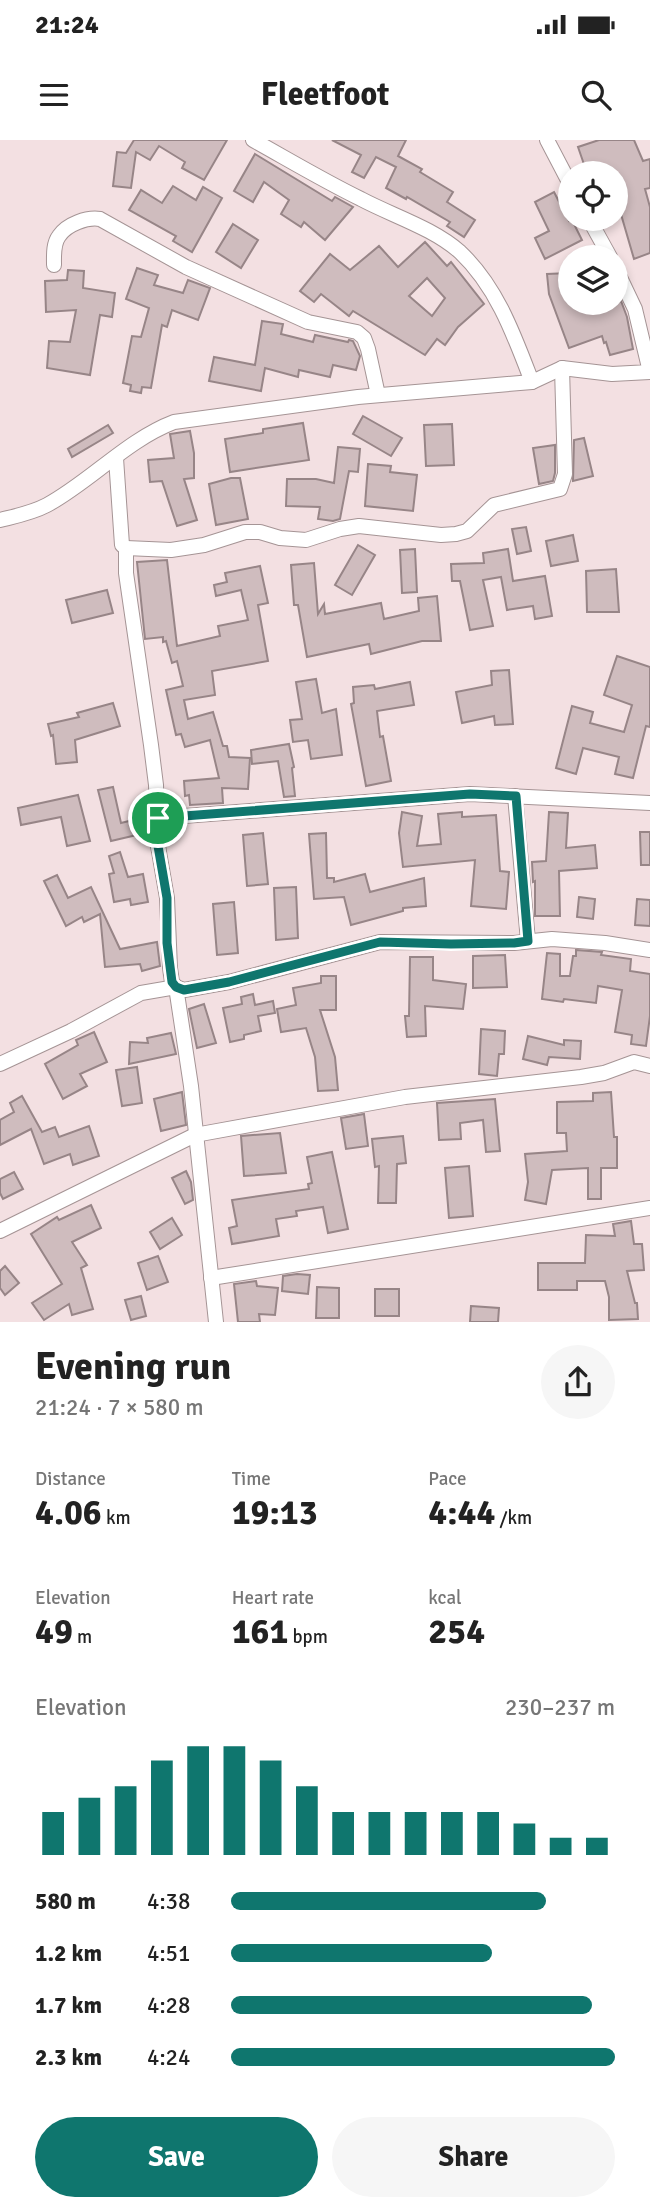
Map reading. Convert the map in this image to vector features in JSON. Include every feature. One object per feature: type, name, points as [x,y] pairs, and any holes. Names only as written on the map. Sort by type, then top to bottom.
[{"type":"street","points":[[253,140],[360,199],[428,232],[458,251],[477,271],[501,306],[532,382]]},
{"type":"street","points":[[547,140],[558,161]]},
{"type":"street","points":[[54,265],[54,248],[59,236],[81,220],[100,219],[186,267],[308,323],[357,332],[364,338],[369,349],[378,395]]},
{"type":"street","points":[[0,520],[45,506],[160,427],[174,422],[378,395],[532,382],[562,368],[612,374],[650,372],[635,309],[628,294]]},
{"type":"street","points":[[126,548],[182,548],[204,545],[245,532],[306,540],[359,526],[442,535],[467,531],[494,505],[560,489],[565,474],[562,368]]},
{"type":"street","points":[[116,458],[122,545],[126,548],[127,573],[151,745],[158,846],[167,898],[170,968],[172,982],[176,987],[216,1322]]},
{"type":"street","points":[[158,818],[470,794],[650,803]]},
{"type":"street","points":[[516,796],[528,941]]},
{"type":"street","points":[[0,1064],[71,1031],[141,993],[176,987],[184,990],[229,982],[380,942],[451,944],[574,940],[650,950]]},
{"type":"street","points":[[0,1231],[195,1135],[405,1097],[581,1077],[604,1073],[634,1062],[650,1066]]},
{"type":"street","points":[[211,1278],[650,1208]]},
{"type":"building","points":[[134,140],[227,140],[204,180],[182,168],[185,162],[159,146],[150,160],[136,152],[131,188],[113,186],[117,152],[126,153]]},
{"type":"building","points":[[332,140],[406,140],[398,156],[422,169],[420,172],[453,192],[447,202],[475,220],[464,237],[447,226],[450,222],[386,188],[396,167],[376,157],[364,178],[352,172],[361,155]]},
{"type":"building","points":[[599,140],[634,140],[643,161],[650,159],[650,188],[645,189],[650,207],[650,253],[634,259],[626,231],[628,231],[628,161],[583,161],[578,147]]},
{"type":"building","points":[[255,154],[332,201],[335,197],[353,207],[325,240],[304,222],[301,227],[281,214],[289,200],[264,182],[253,202],[234,191]]},
{"type":"building","points":[[173,186],[196,200],[203,187],[222,198],[192,252],[173,241],[176,236],[129,210],[141,190],[162,203]]},
{"type":"building","points":[[554,192],[558,200],[558,231],[578,231],[582,240],[572,245],[558,245],[558,252],[545,259],[535,238],[549,231],[535,202]]},
{"type":"building","points":[[233,224],[258,240],[241,268],[216,252]]},
{"type":"building","points":[[425,242],[447,266],[451,262],[484,304],[458,327],[445,345],[437,339],[425,355],[353,311],[349,316],[321,294],[314,302],[300,291],[330,254],[350,270],[379,246],[398,267]],"holes":[[[427,278],[445,298],[432,316],[409,296]]]},
{"type":"building","points":[[137,268],[158,275],[154,285],[183,293],[188,280],[210,288],[198,320],[172,310],[167,327],[162,325],[151,388],[142,387],[141,393],[130,391],[131,385],[123,383],[132,336],[141,337],[149,308],[126,299]]},
{"type":"building","points":[[68,270],[84,271],[83,288],[115,293],[112,317],[100,315],[90,375],[47,368],[49,341],[70,342],[76,310],[46,312],[45,281],[67,280]]},
{"type":"building","points":[[547,274],[558,274],[558,315],[626,315],[633,349],[610,355],[602,336],[569,348],[549,294]]},
{"type":"building","points":[[262,321],[283,324],[281,334],[313,342],[315,335],[353,341],[360,356],[356,370],[333,365],[330,377],[299,370],[298,377],[265,368],[261,391],[209,381],[214,357],[255,365]]},
{"type":"building","points":[[363,416],[402,438],[391,456],[353,434]]},
{"type":"building","points":[[303,423],[309,460],[230,472],[225,439],[263,433],[263,429]]},
{"type":"building","points":[[452,424],[454,465],[426,466],[424,425]]},
{"type":"building","points":[[108,425],[113,433],[72,457],[68,449]]},
{"type":"building","points":[[190,431],[194,453],[194,478],[184,479],[197,520],[177,526],[162,481],[150,482],[148,460],[174,458],[170,434]]},
{"type":"building","points":[[584,438],[593,476],[573,481],[574,440]]},
{"type":"building","points":[[555,445],[553,481],[539,484],[533,448]]},
{"type":"building","points":[[338,447],[360,449],[358,472],[349,471],[340,519],[318,519],[320,507],[286,506],[287,479],[316,479],[334,483]]},
{"type":"building","points":[[368,464],[391,466],[390,472],[417,475],[413,511],[365,506]]},
{"type":"building","points":[[240,478],[248,519],[216,525],[209,484]]},
{"type":"building","points":[[526,527],[531,551],[517,554],[512,529]]},
{"type":"building","points":[[573,535],[578,561],[551,566],[546,541]]},
{"type":"building","points":[[358,545],[375,555],[352,595],[335,585]]},
{"type":"building","points":[[415,549],[417,592],[402,593],[400,550]]},
{"type":"building","points":[[508,549],[513,581],[545,576],[552,616],[535,619],[533,606],[507,610],[501,577],[483,580],[493,626],[470,630],[460,581],[452,581],[451,564],[484,563],[483,553]]},
{"type":"building","points":[[167,560],[177,646],[220,636],[218,626],[248,620],[241,590],[216,596],[214,585],[227,582],[225,573],[260,566],[268,603],[258,605],[268,661],[212,671],[215,695],[184,700],[188,719],[213,712],[229,757],[250,758],[248,789],[222,788],[223,803],[190,805],[189,795],[185,796],[184,781],[219,778],[210,740],[185,747],[181,734],[176,735],[166,690],[183,686],[177,661],[172,663],[163,637],[145,639],[137,562]]},
{"type":"building","points":[[314,563],[318,614],[324,604],[325,614],[381,603],[384,619],[419,611],[418,598],[437,596],[441,641],[422,641],[371,654],[369,644],[307,657],[298,605],[294,605],[291,565]]},
{"type":"building","points":[[616,569],[619,612],[587,612],[586,571]]},
{"type":"building","points":[[107,590],[113,613],[72,623],[66,600]]},
{"type":"building","points":[[617,656],[650,667],[650,727],[646,726],[633,778],[615,774],[619,757],[583,748],[576,774],[556,768],[572,706],[593,712],[590,723],[624,732],[632,705],[604,695]]},
{"type":"building","points":[[509,670],[513,724],[495,725],[494,716],[462,723],[456,692],[492,685],[491,671]]},
{"type":"building","points":[[316,679],[322,713],[336,709],[342,755],[311,759],[308,740],[293,742],[290,720],[302,719],[296,682]]},
{"type":"building","points":[[410,682],[414,705],[377,711],[380,737],[383,736],[391,781],[366,786],[351,704],[354,703],[353,687],[374,685],[375,689]]},
{"type":"building","points":[[113,703],[120,726],[75,740],[77,762],[56,764],[53,735],[51,736],[48,724],[79,717],[77,713]]},
{"type":"building","points":[[289,744],[294,767],[295,796],[284,797],[278,761],[252,764],[251,750]]},
{"type":"building","points":[[113,787],[121,823],[137,819],[141,834],[111,841],[98,790]]},
{"type":"building","points":[[78,795],[90,841],[67,846],[61,817],[21,825],[18,808]]},
{"type":"building","points":[[402,812],[422,816],[417,846],[441,844],[438,814],[462,812],[462,817],[496,815],[500,871],[509,872],[506,909],[471,906],[475,860],[403,867],[399,833]]},
{"type":"building","points":[[549,812],[568,813],[566,848],[595,845],[597,868],[559,871],[560,916],[535,916],[532,862],[546,861]]},
{"type":"building","points":[[640,832],[650,832],[650,865],[641,865]]},
{"type":"building","points":[[263,833],[268,884],[247,886],[243,835]]},
{"type":"building","points":[[326,833],[327,878],[334,878],[334,882],[365,874],[370,892],[424,878],[426,906],[403,908],[403,911],[351,925],[344,897],[314,899],[309,834]]},
{"type":"building","points":[[120,852],[128,877],[143,874],[148,902],[131,905],[130,899],[114,902],[109,874],[114,873],[109,856]]},
{"type":"building","points":[[57,875],[68,898],[91,887],[120,949],[157,942],[160,966],[142,971],[140,964],[105,967],[100,914],[84,922],[82,917],[66,926],[44,881]]},
{"type":"building","points":[[296,887],[298,938],[276,940],[274,888]]},
{"type":"building","points":[[579,897],[595,899],[593,919],[577,917]]},
{"type":"building","points":[[637,899],[650,900],[650,926],[635,925]]},
{"type":"building","points":[[234,902],[238,953],[217,955],[213,904]]},
{"type":"building","points":[[576,950],[602,952],[601,955],[631,959],[630,971],[650,974],[650,1016],[646,1046],[631,1044],[632,1035],[615,1032],[622,990],[598,986],[596,1003],[542,999],[547,953],[560,954],[560,976],[570,976]]},
{"type":"building","points":[[505,955],[507,987],[473,988],[473,956]]},
{"type":"building","points":[[410,957],[433,957],[433,980],[466,984],[463,1009],[425,1006],[426,1036],[407,1037],[405,1016],[409,1016]]},
{"type":"building","points":[[321,976],[336,976],[336,1010],[320,1010],[335,1057],[338,1090],[318,1091],[315,1057],[306,1028],[281,1032],[277,1009],[296,1005],[293,988],[321,983]]},
{"type":"building","points":[[253,994],[255,1005],[273,1001],[275,1013],[258,1016],[261,1031],[230,1042],[223,1008],[242,1004],[241,997]]},
{"type":"building","points":[[204,1004],[216,1043],[197,1048],[189,1009]]},
{"type":"building","points":[[481,1029],[505,1031],[504,1054],[499,1054],[497,1076],[479,1074]]},
{"type":"building","points":[[94,1032],[107,1062],[80,1074],[87,1086],[63,1099],[45,1064],[78,1045],[76,1040]]},
{"type":"building","points":[[171,1033],[176,1054],[129,1064],[130,1042],[148,1043],[147,1038]]},
{"type":"building","points":[[528,1036],[564,1045],[564,1040],[581,1041],[580,1059],[549,1057],[547,1065],[523,1059]]},
{"type":"building","points":[[137,1067],[142,1103],[122,1106],[116,1070]]},
{"type":"building","points":[[182,1092],[186,1125],[161,1131],[154,1099]]},
{"type":"building","points":[[611,1092],[614,1137],[617,1137],[617,1168],[601,1168],[601,1199],[588,1199],[588,1168],[552,1170],[546,1204],[525,1200],[528,1182],[525,1154],[567,1151],[566,1133],[557,1133],[557,1102],[593,1101],[593,1093]]},
{"type":"building","points":[[22,1096],[42,1132],[55,1127],[59,1137],[89,1126],[99,1156],[73,1165],[70,1154],[44,1164],[31,1129],[0,1145],[0,1120],[14,1112],[10,1103]]},
{"type":"building","points":[[495,1099],[500,1151],[486,1152],[483,1120],[460,1123],[461,1139],[439,1140],[437,1103]]},
{"type":"building","points":[[364,1114],[368,1146],[346,1149],[341,1118]]},
{"type":"building","points":[[280,1133],[286,1173],[244,1176],[241,1136]]},
{"type":"building","points":[[403,1136],[406,1163],[397,1164],[396,1203],[378,1203],[379,1166],[375,1167],[372,1139]]},
{"type":"building","points":[[332,1152],[348,1229],[328,1233],[323,1207],[296,1211],[297,1216],[276,1219],[279,1236],[232,1244],[229,1228],[237,1226],[232,1200],[309,1189],[308,1184],[312,1183],[307,1157]]},
{"type":"building","points":[[469,1166],[473,1216],[449,1218],[445,1168]]},
{"type":"building","points":[[186,1171],[191,1182],[193,1200],[185,1204],[172,1178]]},
{"type":"building","points":[[14,1172],[23,1189],[3,1199],[0,1179]]},
{"type":"building","points":[[91,1205],[101,1228],[72,1242],[87,1265],[81,1268],[93,1309],[72,1315],[69,1304],[44,1320],[32,1303],[62,1284],[31,1234],[57,1217],[59,1220]]},
{"type":"building","points":[[172,1218],[182,1235],[160,1249],[150,1232]]},
{"type":"building","points":[[631,1221],[634,1244],[642,1244],[644,1270],[627,1271],[637,1303],[638,1319],[609,1320],[609,1297],[605,1281],[577,1281],[577,1290],[538,1290],[538,1263],[585,1263],[586,1235],[615,1236],[613,1224]]},
{"type":"building","points":[[158,1256],[168,1282],[147,1290],[138,1263]]},
{"type":"building","points":[[5,1266],[19,1283],[5,1295],[0,1288],[0,1271]]},
{"type":"building","points":[[310,1275],[308,1294],[282,1291],[283,1276]]},
{"type":"building","points":[[256,1281],[257,1286],[278,1288],[275,1315],[259,1314],[260,1322],[238,1322],[234,1284]]},
{"type":"building","points":[[317,1287],[339,1288],[339,1318],[316,1318]]},
{"type":"building","points":[[375,1289],[399,1289],[399,1316],[375,1316]]},
{"type":"building","points":[[141,1296],[146,1316],[131,1320],[125,1300]]},
{"type":"building","points":[[471,1306],[499,1308],[498,1322],[470,1322]]},
{"type":"route","points":[[482,793],[516,796],[528,941],[451,944],[380,942],[270,972],[184,990],[172,982],[167,943],[167,898],[158,846],[158,818],[482,793]]}]
